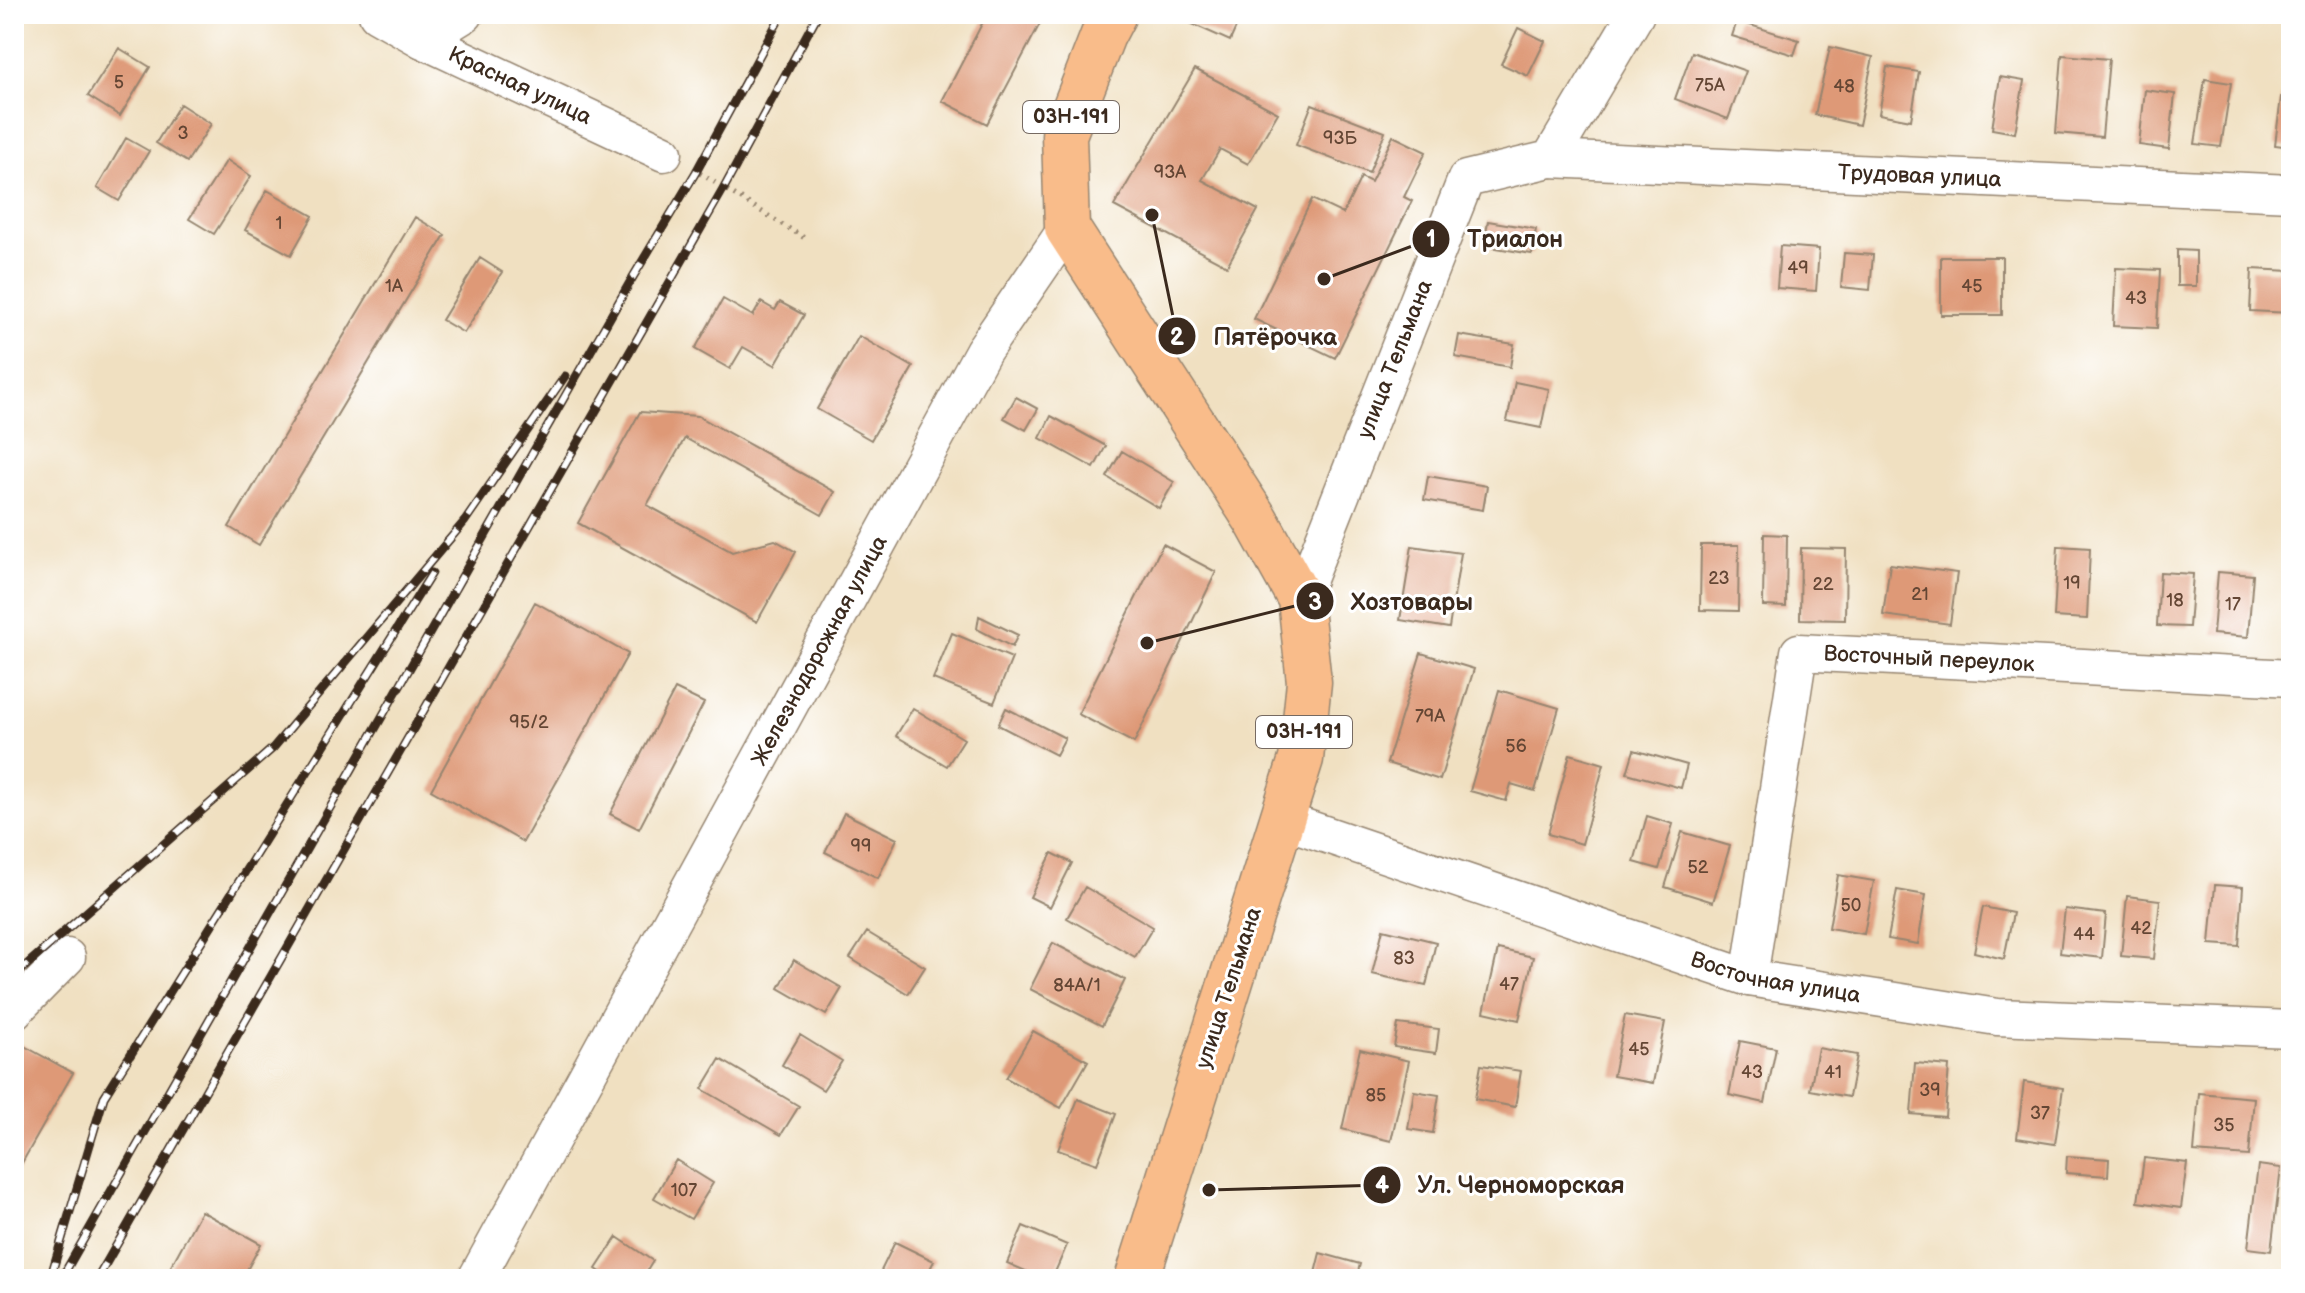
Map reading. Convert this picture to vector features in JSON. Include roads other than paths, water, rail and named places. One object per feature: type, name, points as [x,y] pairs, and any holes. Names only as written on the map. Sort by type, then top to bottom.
[{"type":"main road","name":"03Н-191","points":[[1067,228],[1064,135],[1114,14]]},
{"type":"main road","name":"улица Тельмана","points":[[1067,228],[1256,520],[1300,599],[1309,682],[1301,759],[1137,1279]]},
{"type":"street","name":"Красная улица","points":[[377,14],[423,40],[664,153]]},
{"type":"street","points":[[423,40],[465,14]]},
{"type":"street","points":[[1550,159],[1636,14]]},
{"type":"street","name":"Трудовая улица","points":[[1550,159],[2291,193]]},
{"type":"street","name":"улица Тельмана","points":[[1300,599],[1466,179],[1550,159]]},
{"type":"street","name":"Железнодорожная улица","points":[[476,1279],[983,351],[1067,228]]},
{"type":"street","name":"Восточный переулок","points":[[1749,978],[1799,652],[2291,678]]},
{"type":"street","name":"Восточная улица","points":[[1283,820],[1749,978],[1997,1017],[2291,1029]]},
{"type":"street","points":[[14,1011],[67,957]]},
{"type":"railway","points":[[61,1279],[633,277],[696,172],[782,14]]},
{"type":"railway","points":[[97,1279],[724,188],[818,14]]},
{"type":"railway","points":[[14,976],[273,748],[465,521],[565,376]]},
{"type":"railway","points":[[50,1279],[104,1097],[432,573]]},
{"type":"place","name":"Пятёрочка","points":[[1152,215]]},
{"type":"place","name":"Триалон","points":[[1324,279]]},
{"type":"place","name":"Хозтовары","points":[[1147,643]]},
{"type":"place","name":"Ул. Черноморская","points":[[1209,1190]]}]
